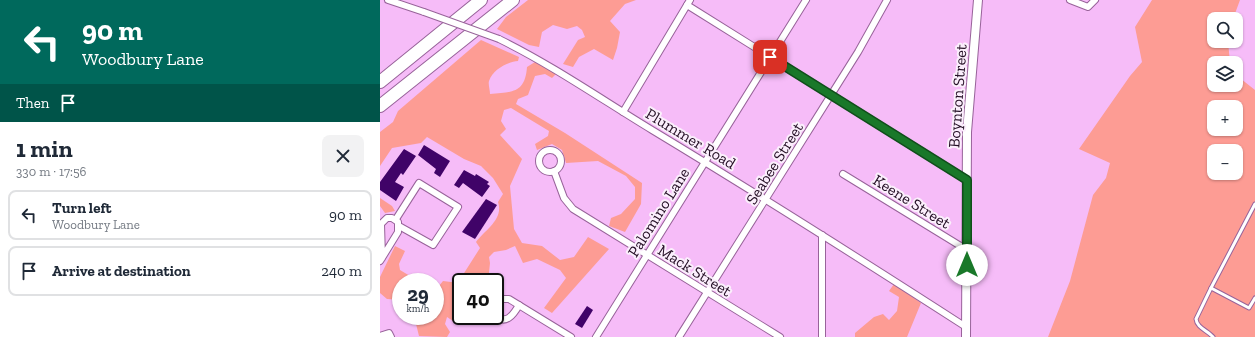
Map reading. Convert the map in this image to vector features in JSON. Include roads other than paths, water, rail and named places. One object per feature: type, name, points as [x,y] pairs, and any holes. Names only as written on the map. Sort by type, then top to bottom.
[{"type":"highway","points":[[380,82],[481,0]]},
{"type":"highway","points":[[380,106],[513,0]]},
{"type":"street","name":"Plummer Road","points":[[388,0],[499,39],[548,64],[623,112],[766,199],[966,327]]},
{"type":"street","name":"Palomino Lane","points":[[596,337],[806,0]]},
{"type":"street","name":"Seabee Street","points":[[679,337],[832,95],[887,0]]},
{"type":"street","name":"Boynton Street","points":[[966,337],[968,112],[978,0]]},
{"type":"street","points":[[1070,0],[1088,7],[1095,0]]},
{"type":"street","points":[[623,112],[689,2],[770,57],[967,180]]},
{"type":"street","name":"Mack Street","points":[[554,171],[564,198],[573,209],[780,337]]},
{"type":"street","name":"Keene Street","points":[[843,174],[967,250]]},
{"type":"street","points":[[381,259],[382,224],[388,218],[396,220],[399,226],[433,245],[458,207],[419,183],[396,220]]},
{"type":"street","points":[[381,259],[398,232],[399,226]]},
{"type":"street","points":[[822,235],[822,337]]},
{"type":"street","points":[[504,298],[519,305],[571,337]]},
{"type":"street","points":[[504,319],[508,319],[513,315],[519,305]]},
{"type":"street","points":[[380,336],[390,333],[391,337]]},
{"type":"lane","points":[[1213,337],[1200,327],[1196,319],[1255,204]]},
{"type":"lane","points":[[1211,288],[1249,308],[1255,298]]}]
